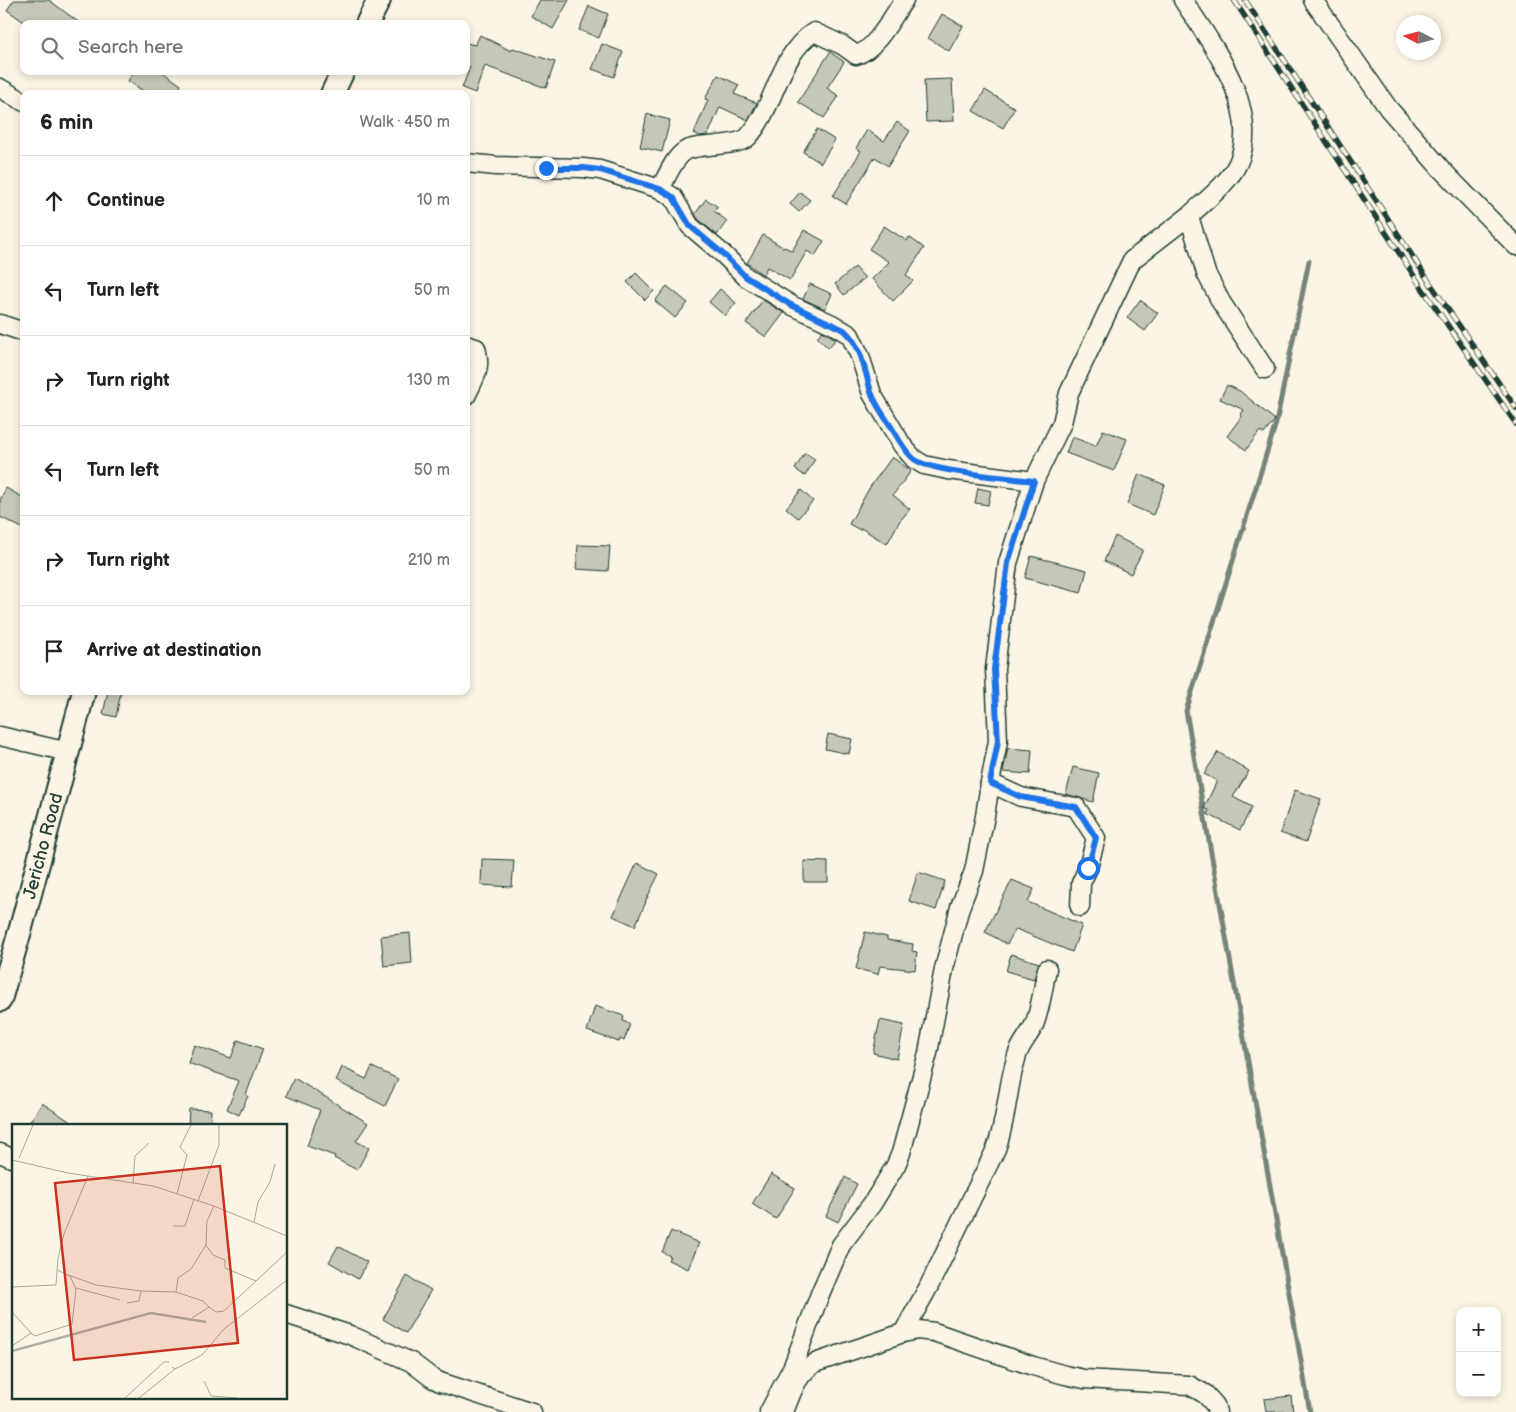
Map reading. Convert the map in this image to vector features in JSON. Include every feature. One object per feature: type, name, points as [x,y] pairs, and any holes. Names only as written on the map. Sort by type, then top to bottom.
[{"type":"street","points":[[369,20],[379,0]]},
{"type":"street","points":[[660,189],[676,159],[686,150],[745,139],[758,124],[789,59],[802,39],[814,32],[842,45],[856,55],[862,54],[874,44],[904,0]]},
{"type":"street","points":[[769,1412],[794,1366],[820,1294],[841,1245],[872,1204],[901,1154],[928,1053],[944,969],[960,907],[974,871],[985,816],[998,741],[994,669],[1008,563],[1034,481],[1062,423],[1069,393],[1132,260],[1190,216],[1225,182],[1238,163],[1243,145],[1243,122],[1237,96],[1217,53],[1183,0]]},
{"type":"street","points":[[1314,0],[1388,108],[1442,170],[1516,246]]},
{"type":"street","points":[[0,88],[20,100]]},
{"type":"street","points":[[470,163],[600,170],[660,189],[673,197],[690,226],[723,254],[746,277],[791,305],[832,324],[850,335],[860,356],[872,394],[902,446],[914,459],[924,465],[940,468],[1034,481]]},
{"type":"street","points":[[1190,216],[1206,274],[1221,302],[1265,369]]},
{"type":"street","points":[[0,324],[20,331]]},
{"type":"street","points":[[470,346],[476,348],[479,360],[477,374],[470,388]]},
{"type":"street","name":"Jericho Road","points":[[0,1000],[83,695]]},
{"type":"street","points":[[0,736],[68,752]]},
{"type":"street","points":[[990,783],[1021,797],[1076,807],[1096,838],[1088,868],[1081,883],[1080,907]]},
{"type":"street","points":[[903,1333],[928,1288],[996,1149],[1002,1132],[1015,1061],[1019,1048],[1028,1038],[1034,1024],[1047,969]]},
{"type":"street","points":[[0,1152],[12,1158]]},
{"type":"street","points":[[288,1315],[350,1335],[402,1358],[440,1382],[532,1412]]},
{"type":"street","points":[[784,1412],[802,1372],[815,1363],[903,1333],[918,1330],[934,1332],[1033,1366],[1074,1377],[1189,1386],[1205,1394],[1215,1405],[1217,1412]]},
{"type":"building","points":[[14,0],[49,0],[76,20],[21,20],[7,10]]},
{"type":"building","points":[[540,0],[569,0],[553,29],[531,16]]},
{"type":"building","points":[[589,6],[608,14],[599,38],[579,30]]},
{"type":"building","points":[[942,14],[963,26],[949,51],[928,38]]},
{"type":"building","points":[[480,35],[511,51],[513,48],[555,62],[546,88],[485,66],[475,93],[462,88],[467,75],[470,75],[470,44],[475,45]]},
{"type":"building","points":[[602,44],[623,52],[614,77],[592,69]]},
{"type":"building","points":[[830,52],[844,62],[827,88],[839,96],[824,118],[798,102]]},
{"type":"building","points":[[132,75],[167,75],[181,85],[178,90],[142,90],[128,81]]},
{"type":"building","points":[[718,75],[739,85],[734,94],[757,103],[748,120],[720,107],[708,135],[700,136],[694,133],[708,100],[705,99]]},
{"type":"building","points":[[952,79],[954,121],[926,122],[924,80]]},
{"type":"building","points":[[985,90],[1015,108],[1003,128],[973,111]]},
{"type":"building","points":[[647,114],[670,120],[662,152],[640,147]]},
{"type":"building","points":[[897,122],[910,131],[888,166],[875,157],[846,204],[833,196],[861,151],[856,148],[867,130],[884,141]]},
{"type":"building","points":[[817,129],[835,140],[821,163],[803,152]]},
{"type":"building","points":[[800,192],[810,200],[799,212],[790,204]]},
{"type":"building","points":[[706,199],[718,207],[714,211],[727,221],[717,235],[698,219],[695,214]]},
{"type":"building","points":[[884,226],[907,241],[909,237],[924,248],[906,275],[913,281],[893,301],[872,279],[889,262],[869,249]]},
{"type":"building","points":[[804,230],[824,241],[815,256],[807,251],[790,280],[767,267],[763,275],[747,263],[763,235],[792,251]]},
{"type":"building","points":[[855,267],[865,278],[844,295],[835,284]]},
{"type":"building","points":[[636,273],[654,291],[645,300],[627,282]]},
{"type":"building","points":[[810,284],[832,294],[825,309],[803,299]]},
{"type":"building","points":[[667,286],[688,303],[675,318],[655,301]]},
{"type":"building","points":[[720,289],[736,303],[725,316],[709,302]]},
{"type":"building","points":[[763,300],[784,313],[766,337],[746,323]]},
{"type":"building","points":[[1140,300],[1158,313],[1145,331],[1127,318]]},
{"type":"building","points":[[822,331],[836,339],[828,348],[817,337]]},
{"type":"building","points":[[1227,385],[1240,391],[1275,420],[1264,434],[1260,431],[1246,450],[1227,436],[1242,416],[1240,415],[1244,410],[1220,399]]},
{"type":"building","points":[[1103,430],[1127,439],[1114,471],[1066,453],[1072,437],[1096,446]]},
{"type":"building","points":[[805,453],[815,459],[805,476],[795,469]]},
{"type":"building","points":[[892,457],[911,471],[893,495],[910,509],[899,522],[887,544],[861,528],[860,530],[849,524],[870,487]]},
{"type":"building","points":[[1139,474],[1165,485],[1153,515],[1127,504]]},
{"type":"building","points":[[6,488],[20,496],[20,527],[0,517],[0,500]]},
{"type":"building","points":[[978,488],[991,491],[988,505],[975,503]]},
{"type":"building","points":[[801,490],[813,501],[798,518],[786,508]]},
{"type":"building","points":[[1115,536],[1143,550],[1131,574],[1104,561]]},
{"type":"building","points":[[578,545],[610,546],[608,571],[576,569]]},
{"type":"building","points":[[1031,556],[1087,570],[1081,593],[1025,578]]},
{"type":"building","points":[[107,695],[120,695],[116,717],[103,714]]},
{"type":"building","points":[[828,734],[852,739],[849,754],[825,749]]},
{"type":"building","points":[[1008,748],[1032,750],[1030,774],[1003,772]]},
{"type":"building","points":[[1218,752],[1249,771],[1233,797],[1252,807],[1240,830],[1207,814],[1209,810],[1204,808],[1217,781],[1204,774]]},
{"type":"building","points":[[1073,767],[1099,773],[1093,802],[1066,794]]},
{"type":"building","points":[[1295,790],[1321,799],[1306,842],[1280,833]]},
{"type":"building","points":[[482,859],[514,860],[512,887],[481,885]]},
{"type":"building","points":[[804,861],[828,862],[828,882],[804,882]]},
{"type":"building","points":[[637,863],[659,874],[635,926],[613,916]]},
{"type":"building","points":[[918,872],[945,881],[936,910],[909,901]]},
{"type":"building","points":[[1012,880],[1034,889],[1028,902],[1082,925],[1072,952],[1016,929],[1007,944],[985,932]]},
{"type":"building","points":[[865,932],[887,937],[887,940],[913,944],[912,951],[917,952],[915,970],[880,966],[878,974],[856,969]]},
{"type":"building","points":[[410,933],[412,963],[384,966],[381,936]]},
{"type":"building","points":[[1011,954],[1039,963],[1034,979],[1006,971]]},
{"type":"building","points":[[595,1006],[624,1016],[623,1021],[630,1024],[624,1041],[620,1039],[619,1042],[587,1031]]},
{"type":"building","points":[[880,1020],[904,1025],[897,1059],[873,1053]]},
{"type":"building","points":[[238,1040],[263,1049],[246,1095],[248,1096],[239,1115],[227,1109],[239,1081],[188,1063],[194,1045],[231,1058]]},
{"type":"building","points":[[342,1067],[366,1079],[372,1067],[398,1079],[385,1106],[336,1081]]},
{"type":"building","points":[[294,1078],[368,1123],[356,1141],[369,1148],[357,1170],[334,1158],[335,1156],[307,1146],[320,1110],[286,1096]]},
{"type":"building","points":[[42,1103],[74,1124],[28,1124]]},
{"type":"building","points":[[189,1109],[211,1110],[210,1124],[188,1124]]},
{"type":"building","points":[[771,1174],[795,1188],[776,1219],[752,1204]]},
{"type":"building","points":[[845,1177],[857,1184],[838,1222],[826,1216]]},
{"type":"building","points":[[671,1231],[699,1243],[688,1269],[668,1260],[670,1256],[662,1252]]},
{"type":"building","points":[[338,1246],[367,1262],[358,1279],[329,1262]]},
{"type":"building","points":[[407,1276],[431,1290],[406,1333],[383,1319]]},
{"type":"building","points":[[1291,1396],[1293,1412],[1266,1412],[1264,1399]]},
{"type":"waterway","points":[[1309,261],[1276,423],[1186,711],[1310,1412]]},
{"type":"railway","points":[[1234,0],[1422,288],[1516,424]]},
{"type":"railway","points":[[1245,0],[1430,283],[1516,408]]},
{"type":"route","points":[[546,168],[600,170],[660,189],[673,197],[690,226],[723,254],[746,277],[791,305],[844,330],[850,335],[856,345],[872,394],[880,409],[902,446],[914,459],[924,465],[948,470],[1034,481],[1008,563],[994,669],[998,741],[990,783],[1021,797],[1076,807],[1096,838],[1088,868]]}]
